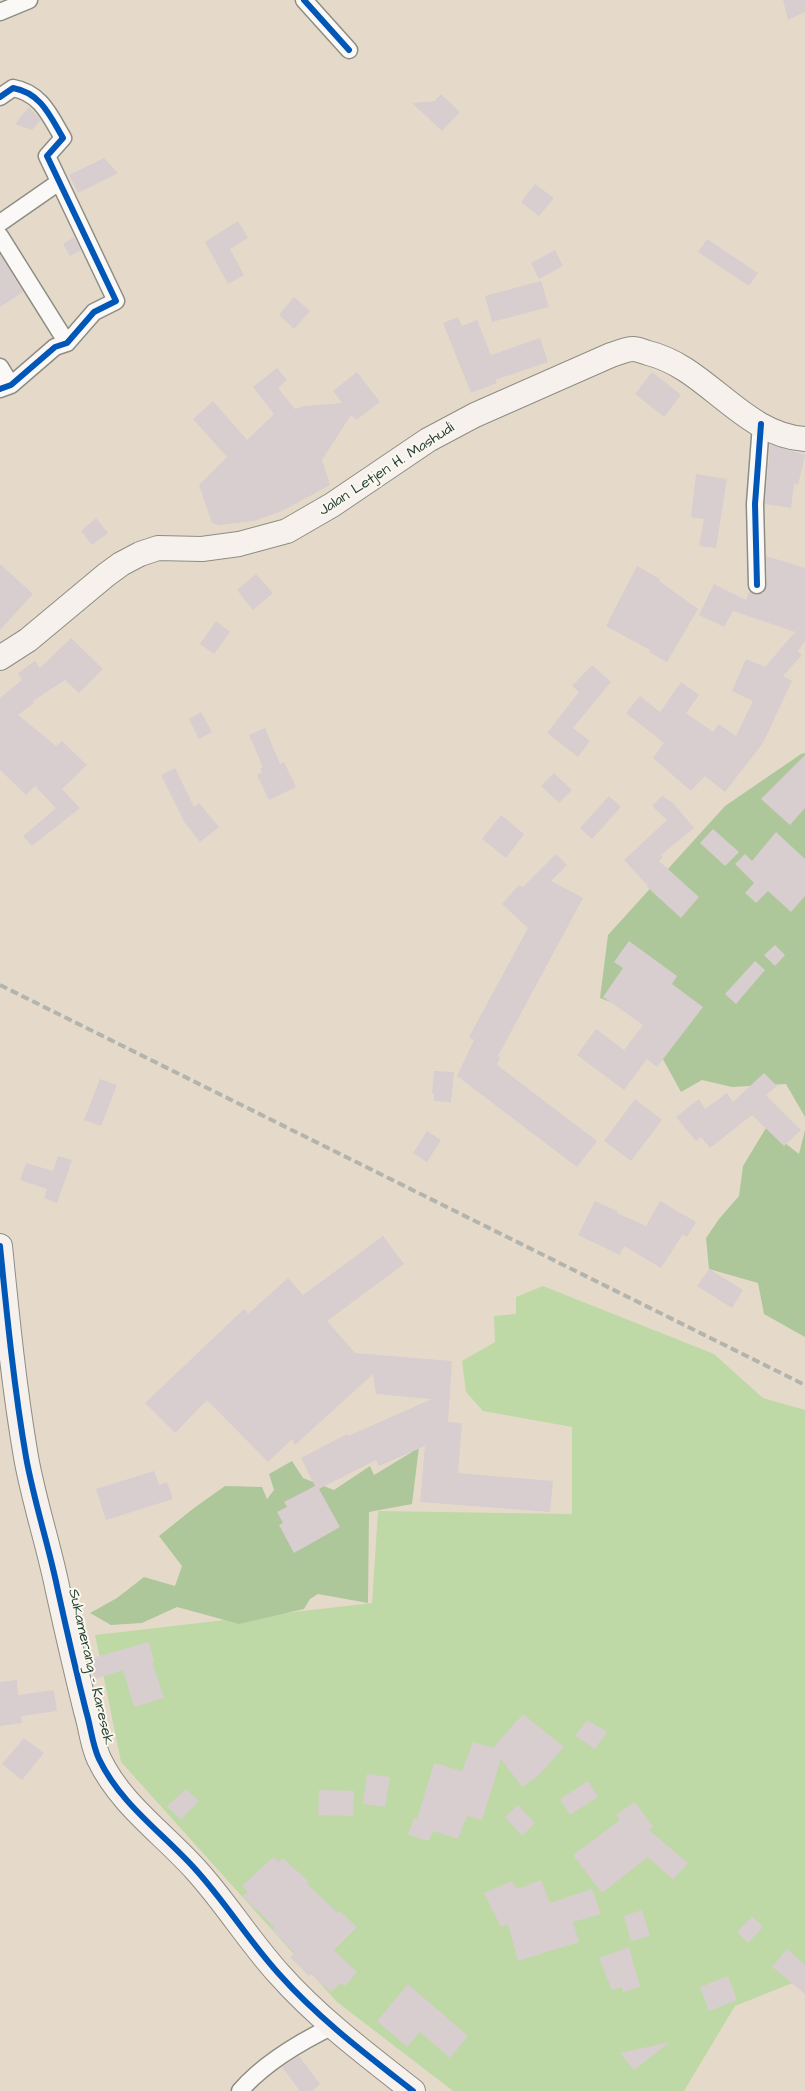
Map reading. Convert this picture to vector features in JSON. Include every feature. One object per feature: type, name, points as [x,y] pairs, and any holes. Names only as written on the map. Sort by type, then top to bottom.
[{"type":"street","points":[[0,12],[29,0]]},
{"type":"street","points":[[304,0],[349,50]]},
{"type":"street","points":[[0,97],[13,88],[26,90],[44,106],[62,138],[47,156],[116,300],[94,312],[67,343],[55,347],[6,387],[0,367]]},
{"type":"street","points":[[0,223],[59,182]]},
{"type":"street","points":[[0,236],[67,343]]},
{"type":"street","name":"Jalan Letjen H. Mashudi","points":[[0,658],[28,640],[106,575],[140,554],[158,548],[202,548],[239,544],[287,532],[332,505],[428,440],[475,415],[611,355],[633,349],[663,357],[688,371],[743,414],[777,433],[805,438]]},
{"type":"street","points":[[758,585],[755,504],[761,424]]},
{"type":"street","name":"Sukamerang - Karesek","points":[[0,1246],[5,1300],[26,1458],[58,1588],[70,1653],[92,1739],[99,1758],[114,1786],[128,1804],[197,1870],[278,1974],[309,2006],[413,2091]]},
{"type":"street","points":[[240,2091],[248,2082],[287,2052],[309,2037],[333,2026]]},
{"type":"green space","points":[[805,753],[805,1117],[786,1084],[732,1087],[702,1080],[681,1092],[637,1012],[600,998],[608,935],[725,806]]},
{"type":"green space","points":[[766,1128],[799,1154],[805,1130],[805,1337],[764,1314],[758,1283],[709,1269],[706,1238],[719,1219],[739,1196],[743,1166]]},
{"type":"green space","points":[[543,1286],[714,1354],[763,1398],[805,1410],[805,1978],[735,2006],[684,2091],[453,2091],[337,2002],[121,1762],[95,1635],[372,1603],[378,1511],[572,1514],[572,1427],[483,1411],[466,1392],[462,1361],[495,1342],[494,1316],[516,1314],[516,1297]]},
{"type":"green space","points":[[423,1414],[412,1504],[369,1512],[368,1603],[318,1594],[310,1599],[304,1609],[239,1624],[177,1607],[142,1623],[111,1625],[90,1613],[117,1598],[144,1577],[175,1586],[182,1566],[159,1536],[225,1486],[262,1487],[267,1499],[274,1490],[269,1474],[292,1461],[303,1478],[334,1490],[370,1466],[374,1475],[412,1452]]},
{"type":"building","points":[[783,0],[805,0],[805,12],[788,20]]},
{"type":"building","points":[[441,94],[460,112],[442,131],[412,103],[435,101]]},
{"type":"building","points":[[29,107],[41,120],[32,130],[15,124]]},
{"type":"building","points":[[104,158],[118,173],[78,193],[69,175]]},
{"type":"building","points":[[535,184],[554,198],[539,216],[521,202]]},
{"type":"building","points":[[238,221],[248,238],[230,249],[244,275],[228,284],[205,242]]},
{"type":"building","points":[[74,237],[81,250],[70,256],[63,244]]},
{"type":"building","points":[[707,239],[758,273],[749,286],[698,252]]},
{"type":"building","points":[[555,250],[563,266],[539,279],[531,263]]},
{"type":"building","points":[[0,255],[23,292],[0,307]]},
{"type":"building","points":[[541,281],[549,307],[492,322],[485,296]]},
{"type":"building","points":[[294,297],[310,311],[294,329],[279,315]]},
{"type":"building","points":[[458,317],[462,326],[477,320],[491,355],[540,338],[548,362],[495,380],[497,383],[471,393],[443,323]]},
{"type":"building","points":[[277,368],[287,380],[278,388],[295,409],[304,406],[342,403],[333,391],[357,372],[380,402],[356,420],[351,415],[322,460],[330,485],[282,511],[254,521],[220,525],[212,523],[199,485],[227,457],[193,419],[213,401],[247,440],[274,414],[253,387]]},
{"type":"building","points":[[652,372],[681,395],[664,417],[635,394]]},
{"type":"building","points":[[770,444],[805,455],[798,485],[794,484],[791,508],[765,504]]},
{"type":"building","points":[[696,474],[727,479],[716,548],[699,546],[704,519],[691,517]]},
{"type":"building","points":[[96,518],[108,533],[92,545],[81,531]]},
{"type":"building","points":[[766,556],[805,568],[805,641],[798,651],[802,655],[783,676],[792,681],[763,743],[725,792],[705,776],[691,791],[653,758],[664,743],[626,713],[640,696],[660,712],[681,682],[699,695],[686,713],[713,732],[719,724],[736,736],[753,701],[732,691],[746,659],[765,667],[795,632],[733,611],[724,627],[699,615],[714,584],[746,600],[749,592],[757,595],[763,593],[767,585]]},
{"type":"building","points":[[0,564],[33,594],[0,630]]},
{"type":"building","points":[[637,566],[660,579],[659,581],[698,609],[667,662],[649,652],[650,650],[606,626]]},
{"type":"building","points":[[256,574],[273,593],[253,610],[237,590]]},
{"type":"building","points":[[216,621],[230,632],[214,654],[200,644]]},
{"type":"building","points":[[71,638],[103,669],[79,693],[65,680],[33,701],[34,703],[18,715],[56,746],[62,741],[87,765],[62,789],[80,808],[32,846],[23,836],[56,808],[35,786],[26,795],[0,770],[0,698],[22,680],[18,673],[35,661],[40,668]]},
{"type":"building","points":[[592,665],[611,682],[573,728],[590,741],[578,757],[547,733],[579,692],[572,686]]},
{"type":"building","points":[[201,712],[212,732],[199,739],[189,719]]},
{"type":"building","points":[[265,728],[280,764],[284,762],[296,787],[269,800],[257,775],[262,772],[260,769],[263,767],[249,735]]},
{"type":"building","points":[[805,755],[805,808],[790,825],[761,799]]},
{"type":"building","points":[[175,768],[194,807],[199,803],[219,827],[200,842],[185,823],[161,775]]},
{"type":"building","points":[[554,773],[572,790],[559,803],[541,786]]},
{"type":"building","points":[[609,796],[621,807],[592,839],[580,828]]},
{"type":"building","points":[[662,796],[673,803],[694,828],[661,855],[663,857],[659,861],[699,897],[681,918],[647,887],[624,860],[667,820],[652,806]]},
{"type":"building","points":[[501,815],[524,834],[506,858],[482,839]]},
{"type":"building","points":[[713,829],[739,852],[725,866],[700,843]]},
{"type":"building","points":[[776,832],[805,859],[805,896],[791,912],[768,891],[756,903],[745,893],[754,883],[735,864],[745,854],[752,861]]},
{"type":"building","points":[[556,854],[567,865],[551,881],[583,898],[498,1056],[500,1058],[497,1065],[597,1141],[577,1167],[457,1076],[474,1040],[469,1037],[528,928],[502,904],[519,885],[523,887]]},
{"type":"building","points":[[629,941],[677,976],[672,984],[703,1007],[657,1067],[647,1059],[624,1090],[577,1055],[596,1029],[624,1050],[643,1025],[603,997],[623,968],[614,962]]},
{"type":"building","points":[[775,945],[785,955],[775,966],[764,955]]},
{"type":"building","points":[[755,961],[765,970],[736,1004],[725,994]]},
{"type":"building","points":[[434,1071],[454,1072],[451,1102],[434,1101],[434,1093],[432,1093]]},
{"type":"building","points":[[764,1073],[777,1086],[766,1095],[801,1130],[784,1146],[752,1115],[710,1148],[701,1137],[696,1141],[676,1117],[699,1099],[705,1109],[727,1093],[733,1102]]},
{"type":"building","points":[[100,1079],[117,1085],[101,1126],[84,1120]]},
{"type":"building","points":[[635,1099],[662,1120],[631,1161],[604,1141]]},
{"type":"building","points":[[427,1131],[441,1140],[427,1162],[413,1153]]},
{"type":"building","points":[[58,1156],[72,1160],[57,1203],[44,1198],[47,1189],[20,1180],[26,1163],[53,1171]]},
{"type":"building","points":[[595,1201],[646,1226],[660,1201],[696,1222],[687,1237],[683,1234],[661,1268],[624,1246],[620,1255],[578,1235]]},
{"type":"building","points":[[383,1236],[404,1264],[327,1321],[355,1353],[452,1361],[448,1422],[462,1423],[458,1473],[553,1481],[550,1512],[420,1502],[425,1446],[379,1466],[376,1460],[319,1489],[340,1527],[294,1553],[279,1525],[283,1523],[277,1512],[287,1507],[284,1502],[315,1486],[301,1458],[347,1434],[348,1436],[432,1399],[376,1394],[373,1374],[295,1445],[292,1439],[268,1462],[207,1400],[175,1433],[145,1403],[244,1309],[248,1314],[288,1278],[303,1295]]},
{"type":"building","points":[[709,1269],[743,1290],[732,1308],[697,1286]]},
{"type":"building","points":[[154,1471],[159,1485],[167,1482],[173,1499],[106,1520],[96,1489]]},
{"type":"building","points":[[149,1642],[154,1661],[152,1662],[164,1698],[134,1707],[123,1670],[95,1679],[89,1659]]},
{"type":"building","points":[[17,1680],[18,1695],[54,1690],[57,1711],[21,1716],[22,1723],[0,1726],[0,1682]]},
{"type":"building","points":[[523,1714],[564,1747],[538,1776],[522,1787],[501,1759],[482,1820],[467,1816],[458,1839],[433,1831],[429,1841],[408,1835],[414,1818],[417,1819],[434,1763],[462,1771],[473,1742],[493,1748]]},
{"type":"building","points":[[587,1720],[607,1732],[595,1749],[575,1736]]},
{"type":"building","points":[[24,1738],[44,1753],[22,1780],[2,1764]]},
{"type":"building","points":[[367,1774],[390,1777],[385,1807],[363,1804]]},
{"type":"building","points":[[588,1781],[598,1797],[570,1815],[560,1799]]},
{"type":"building","points":[[186,1789],[199,1801],[181,1820],[167,1806]]},
{"type":"building","points":[[319,1790],[354,1791],[353,1816],[318,1815]]},
{"type":"building","points":[[635,1802],[653,1827],[649,1830],[688,1863],[673,1880],[648,1857],[602,1893],[573,1855],[620,1820],[616,1815]]},
{"type":"building","points":[[518,1805],[535,1823],[522,1836],[505,1817]]},
{"type":"building","points":[[273,1857],[279,1862],[283,1858],[338,1913],[340,1911],[357,1927],[334,1950],[357,1972],[345,1986],[340,1983],[331,1992],[311,1974],[309,1976],[290,1957],[295,1953],[272,1930],[274,1927],[242,1896],[248,1892],[242,1886]]},
{"type":"building","points":[[541,1880],[550,1903],[592,1889],[601,1914],[573,1922],[579,1942],[518,1961],[508,1924],[501,1927],[484,1893],[512,1881],[517,1889]]},
{"type":"building","points":[[642,1910],[650,1936],[631,1941],[624,1916]]},
{"type":"building","points":[[752,1916],[763,1927],[748,1943],[737,1932]]},
{"type":"building","points":[[629,1947],[640,1987],[623,1992],[622,1987],[612,1990],[599,1958]]},
{"type":"building","points":[[787,1949],[805,1965],[805,1994],[772,1967]]},
{"type":"building","points":[[728,1976],[737,2000],[709,2011],[700,1987]]},
{"type":"building","points":[[408,1984],[468,2036],[450,2058],[420,2032],[407,2047],[377,2021]]},
{"type":"building","points":[[670,2042],[634,2070],[620,2053]]},
{"type":"building","points":[[299,2056],[320,2084],[312,2091],[300,2091],[282,2067]]},
{"type":"railway","points":[[0,985],[805,1385]]},
{"type":"cycle path","points":[[304,0],[349,50]]},
{"type":"cycle path","points":[[0,97],[13,88],[31,95],[44,107],[63,138],[47,156],[116,301],[94,312],[67,343],[55,347],[11,385],[0,389]]},
{"type":"cycle path","points":[[757,585],[755,504],[761,424]]},
{"type":"cycle path","points":[[0,1246],[14,1378],[26,1457],[93,1741],[99,1759],[119,1791],[143,1818],[196,1870],[268,1961],[294,1990],[343,2036],[413,2091]]}]
